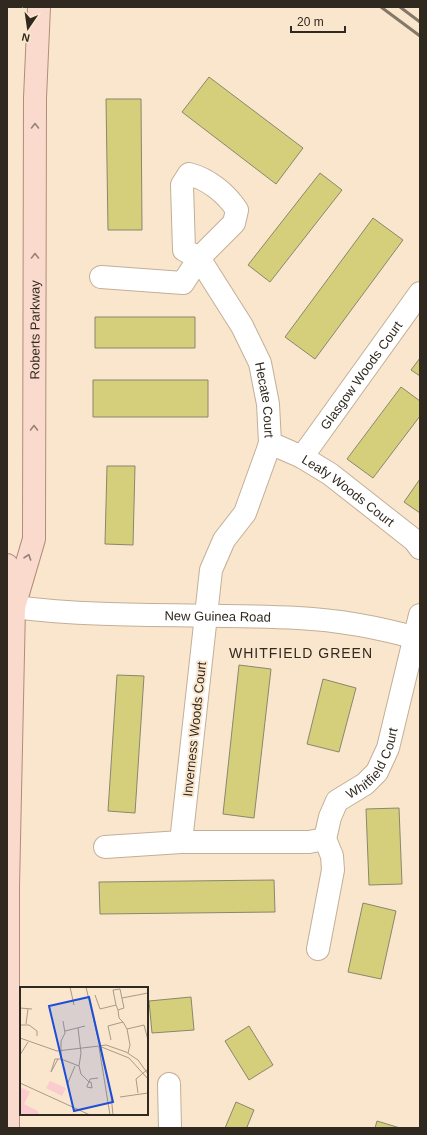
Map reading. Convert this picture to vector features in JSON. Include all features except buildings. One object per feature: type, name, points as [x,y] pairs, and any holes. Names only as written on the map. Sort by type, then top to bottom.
[{"type":"main road","name":"Roberts Parkway","points":[[9,606],[34,539],[35,98],[39,7]]},
{"type":"main road","points":[[7,565],[9,606],[8,1128]]},
{"type":"street","name":"Hecate Court","points":[[101,277],[183,283],[199,258],[242,326],[260,363],[268,404],[270,443],[245,513],[224,540],[210,570],[206,617]]},
{"type":"street","name":"Glasgow Woods Court","points":[[302,456],[420,293]]},
{"type":"street","name":"Leafy Woods Court","points":[[270,443],[302,456],[330,474],[414,540],[420,548]]},
{"type":"street","name":"New Guinea Road","points":[[9,606],[45,611],[133,616],[299,618],[358,624],[417,638]]},
{"type":"street","points":[[417,638],[420,615]]},
{"type":"street","name":"Inverness Woods Court","points":[[181,842],[206,617]]},
{"type":"street","name":"Whitfield Court","points":[[325,839],[330,817],[338,800],[366,784],[378,772],[388,748],[417,638]]},
{"type":"street","points":[[106,847],[181,842],[309,842],[325,839],[332,856],[333,870],[318,949]]},
{"type":"street","points":[[169,1084],[170,1128]]},
{"type":"railway","points":[[381,7],[420,36]]},
{"type":"railway","points":[[400,7],[420,22]]},
{"type":"district","name":"WHITFIELD GREEN","points":[[301,653]]}]
